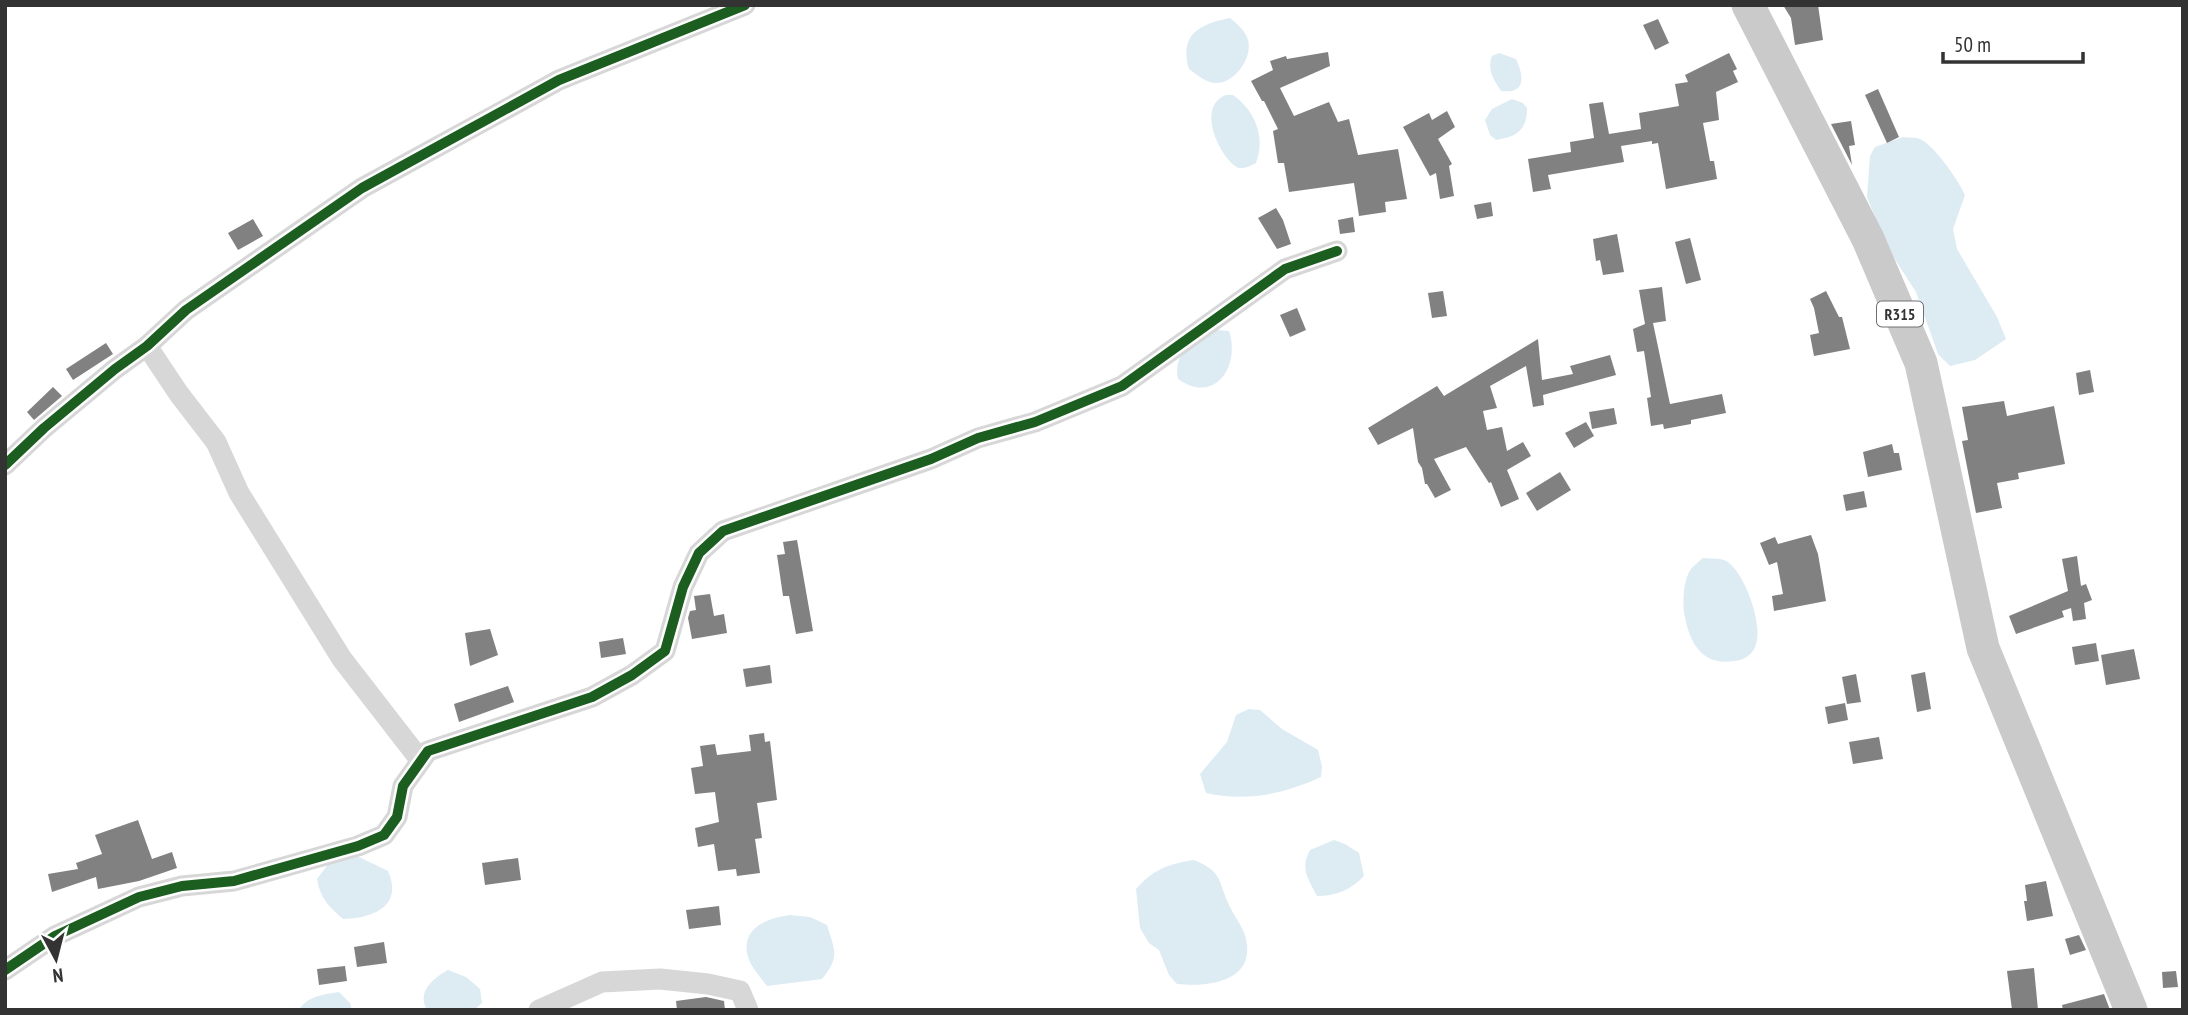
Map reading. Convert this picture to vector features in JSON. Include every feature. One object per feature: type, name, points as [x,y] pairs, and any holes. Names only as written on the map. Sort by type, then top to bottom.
[{"type":"main road","name":"R315","points":[[1749,6],[1868,239],[1921,363],[1983,648],[2131,1010]]},
{"type":"street","points":[[5,465],[44,428],[147,346],[186,310],[362,188],[558,80],[745,5]]},
{"type":"street","points":[[5,970],[55,936],[139,897],[182,886],[234,880],[358,846],[384,835],[397,817],[403,786],[428,751],[592,697],[632,675],[665,651],[683,587],[699,553],[723,531],[931,459],[978,438],[1035,422],[1122,386],[1285,269],[1336,251]]},
{"type":"street","points":[[147,346],[216,442],[239,493],[342,659],[421,761]]},
{"type":"street","points":[[539,1010],[602,982],[660,979],[708,984],[740,991],[748,1010]]},
{"type":"shaded area","points":[[1230,18],[1247,36],[1248,55],[1235,75],[1228,80],[1214,83],[1189,69],[1187,48],[1189,40],[1201,28]]},
{"type":"shaded area","points":[[1499,53],[1516,59],[1521,72],[1521,83],[1515,90],[1501,91],[1493,78],[1492,56]]},
{"type":"shaded area","points":[[1226,95],[1233,95],[1247,108],[1259,134],[1256,163],[1246,167],[1240,168],[1227,158],[1215,136],[1212,112],[1216,102]]},
{"type":"shaded area","points":[[1512,99],[1523,103],[1527,108],[1525,122],[1515,134],[1496,140],[1490,135],[1485,120],[1492,109]]},
{"type":"shaded area","points":[[1903,137],[1920,139],[1932,148],[1965,195],[1953,229],[1957,249],[1997,317],[2006,339],[1975,360],[1950,366],[1938,354],[1916,292],[1887,247],[1867,197],[1870,156],[1875,147]]},
{"type":"shaded area","points":[[1206,329],[1229,331],[1232,344],[1228,369],[1213,385],[1203,388],[1191,386],[1178,379],[1177,371],[1184,351]]},
{"type":"shaded area","points":[[1703,558],[1722,559],[1731,565],[1739,574],[1751,599],[1757,638],[1755,647],[1744,659],[1723,662],[1714,660],[1700,651],[1690,636],[1684,612],[1685,586],[1691,569]]},
{"type":"shaded area","points":[[1249,709],[1260,710],[1282,729],[1318,750],[1321,777],[1265,795],[1236,797],[1206,793],[1200,774],[1227,742],[1236,715]]},
{"type":"shaded area","points":[[1334,840],[1359,853],[1364,876],[1343,891],[1317,896],[1306,873],[1307,857],[1310,850]]},
{"type":"shaded area","points":[[357,856],[388,871],[392,893],[389,901],[375,913],[343,919],[326,902],[317,879],[329,863]]},
{"type":"shaded area","points":[[1194,860],[1210,868],[1218,877],[1245,934],[1246,958],[1242,968],[1224,980],[1200,985],[1177,984],[1169,975],[1159,950],[1149,943],[1140,928],[1136,889],[1162,869]]},
{"type":"shaded area","points":[[790,915],[810,917],[827,925],[834,948],[834,959],[822,979],[767,986],[749,961],[748,939],[757,926],[764,922]]},
{"type":"shaded area","points":[[448,970],[466,977],[480,989],[482,1003],[474,1010],[427,1010],[424,1003],[425,991],[432,981]]},
{"type":"shaded area","points":[[339,992],[350,1003],[352,1010],[299,1010],[311,999]]},
{"type":"building","points":[[1783,5],[1818,5],[1823,40],[1795,45],[1791,18]]},
{"type":"building","points":[[1658,19],[1669,43],[1655,50],[1643,25]]},
{"type":"building","points":[[1328,52],[1330,66],[1280,88],[1294,116],[1329,102],[1338,122],[1349,119],[1358,155],[1398,149],[1407,199],[1385,202],[1386,212],[1359,216],[1354,183],[1289,192],[1284,163],[1278,163],[1273,131],[1278,129],[1251,81],[1273,70],[1270,61],[1286,56],[1287,59]]},
{"type":"building","points":[[1729,53],[1737,69],[1733,71],[1738,82],[1716,92],[1719,120],[1703,123],[1710,161],[1714,161],[1717,179],[1666,189],[1658,143],[1652,144],[1652,141],[1621,146],[1624,162],[1548,175],[1551,189],[1533,192],[1528,159],[1571,152],[1570,142],[1594,138],[1589,104],[1603,102],[1609,134],[1641,129],[1639,113],[1679,106],[1675,84],[1688,82],[1685,75]]},
{"type":"building","points":[[1878,89],[1899,137],[1887,143],[1865,95]]},
{"type":"building","points":[[1447,111],[1455,127],[1438,139],[1452,164],[1449,166],[1454,196],[1440,199],[1436,173],[1430,176],[1403,127],[1429,113],[1432,120]]},
{"type":"building","points":[[1851,121],[1855,145],[1849,146],[1852,165],[1831,124]]},
{"type":"building","points":[[1491,202],[1493,216],[1477,219],[1474,205]]},
{"type":"building","points":[[1276,208],[1291,244],[1277,249],[1258,218]]},
{"type":"building","points":[[1353,217],[1355,232],[1340,234],[1338,220]]},
{"type":"building","points":[[253,219],[263,236],[238,250],[228,233]]},
{"type":"building","points":[[1617,234],[1624,272],[1603,275],[1600,260],[1596,261],[1593,239]]},
{"type":"building","points":[[1690,238],[1701,280],[1686,284],[1675,242]]},
{"type":"building","points":[[1662,287],[1666,321],[1653,323],[1670,404],[1722,394],[1726,413],[1664,429],[1663,424],[1651,426],[1647,398],[1651,397],[1644,351],[1637,352],[1633,329],[1645,324],[1639,290]]},
{"type":"building","points":[[1443,291],[1447,316],[1432,318],[1428,293]]},
{"type":"building","points":[[1826,291],[1839,317],[1842,317],[1850,349],[1814,356],[1810,335],[1819,333],[1810,299]]},
{"type":"building","points":[[1297,308],[1306,330],[1290,337],[1280,315]]},
{"type":"building","points":[[1538,339],[1542,380],[1573,374],[1570,366],[1610,355],[1616,375],[1543,395],[1544,405],[1533,407],[1526,366],[1490,386],[1497,408],[1483,411],[1487,430],[1502,427],[1507,451],[1523,442],[1531,456],[1507,470],[1519,499],[1501,507],[1491,482],[1489,483],[1466,447],[1434,459],[1451,490],[1435,498],[1425,484],[1418,462],[1413,428],[1378,445],[1368,428],[1437,386],[1444,396]]},
{"type":"building","points":[[106,343],[113,354],[73,380],[66,369]]},
{"type":"building","points":[[2090,370],[2094,392],[2079,395],[2076,373]]},
{"type":"building","points":[[53,387],[62,396],[34,420],[27,412]]},
{"type":"building","points":[[2004,401],[2007,416],[2054,406],[2065,464],[2018,473],[2019,479],[1997,483],[2002,508],[1976,513],[1962,441],[1968,440],[1962,407]]},
{"type":"building","points":[[1614,408],[1617,424],[1592,429],[1589,412]]},
{"type":"building","points":[[1586,422],[1594,436],[1574,448],[1565,433]]},
{"type":"building","points":[[1892,444],[1894,453],[1899,453],[1902,470],[1868,477],[1863,452]]},
{"type":"building","points":[[1560,472],[1571,490],[1537,511],[1526,493]]},
{"type":"building","points":[[1864,491],[1867,507],[1846,511],[1843,495]]},
{"type":"building","points":[[1811,535],[1818,554],[1826,601],[1774,611],[1772,596],[1783,594],[1777,562],[1769,565],[1760,543],[1775,537],[1778,544]]},
{"type":"building","points":[[797,540],[813,631],[796,634],[789,596],[783,596],[777,555],[785,554],[783,542]]},
{"type":"building","points":[[2077,556],[2081,586],[2086,584],[2092,600],[2084,603],[2086,619],[2073,621],[2071,608],[2062,611],[2064,617],[2016,634],[2009,616],[2068,591],[2062,559]]},
{"type":"building","points":[[710,594],[714,616],[724,614],[727,633],[692,639],[688,618],[690,611],[696,610],[694,596]]},
{"type":"building","points":[[490,629],[498,655],[470,666],[465,633]]},
{"type":"building","points":[[623,638],[626,654],[601,658],[599,642]]},
{"type":"building","points":[[2096,643],[2099,661],[2075,665],[2072,647]]},
{"type":"building","points":[[2134,649],[2140,679],[2106,685],[2101,655]]},
{"type":"building","points":[[770,665],[772,683],[746,687],[743,669]]},
{"type":"building","points":[[1925,672],[1931,709],[1917,712],[1911,675]]},
{"type":"building","points":[[1856,674],[1861,702],[1847,704],[1842,677]]},
{"type":"building","points":[[508,686],[514,702],[459,722],[454,704]]},
{"type":"building","points":[[1845,703],[1848,720],[1828,724],[1825,707]]},
{"type":"building","points":[[764,733],[765,742],[770,741],[777,800],[757,803],[762,838],[755,839],[760,873],[737,876],[736,869],[718,871],[714,844],[698,847],[695,828],[719,822],[715,792],[695,794],[691,768],[703,766],[700,746],[715,744],[717,755],[751,751],[749,735]]},
{"type":"building","points":[[1879,737],[1883,759],[1853,764],[1849,742]]},
{"type":"building","points":[[138,820],[152,859],[172,852],[177,868],[139,881],[98,889],[96,877],[52,892],[48,874],[78,869],[76,863],[102,854],[95,835]]},
{"type":"building","points":[[518,858],[521,880],[485,885],[482,863]]},
{"type":"building","points":[[2046,881],[2053,916],[2027,921],[2025,885]]},
{"type":"building","points":[[719,906],[721,925],[689,929],[686,910]]},
{"type":"building","points":[[2079,935],[2086,950],[2070,955],[2065,939]]},
{"type":"building","points":[[384,942],[387,963],[357,967],[354,947]]},
{"type":"building","points":[[345,966],[347,981],[319,985],[317,969]]},
{"type":"building","points":[[2034,968],[2038,1010],[2012,1010],[2007,971]]},
{"type":"building","points":[[2176,971],[2178,987],[2163,988],[2162,972]]},
{"type":"building","points":[[2104,994],[2110,1010],[2063,1010],[2062,1005]]},
{"type":"building","points":[[706,997],[724,1001],[725,1010],[677,1010],[676,1001]]},
{"type":"cycle path","points":[[5,465],[44,428],[147,346],[186,310],[362,188],[559,80],[745,5]]},
{"type":"cycle path","points":[[5,970],[55,936],[139,897],[182,886],[234,881],[358,846],[384,835],[397,817],[403,786],[428,751],[592,697],[632,675],[665,651],[683,587],[699,553],[723,531],[931,459],[978,438],[1035,422],[1122,386],[1285,269],[1337,251]]}]
